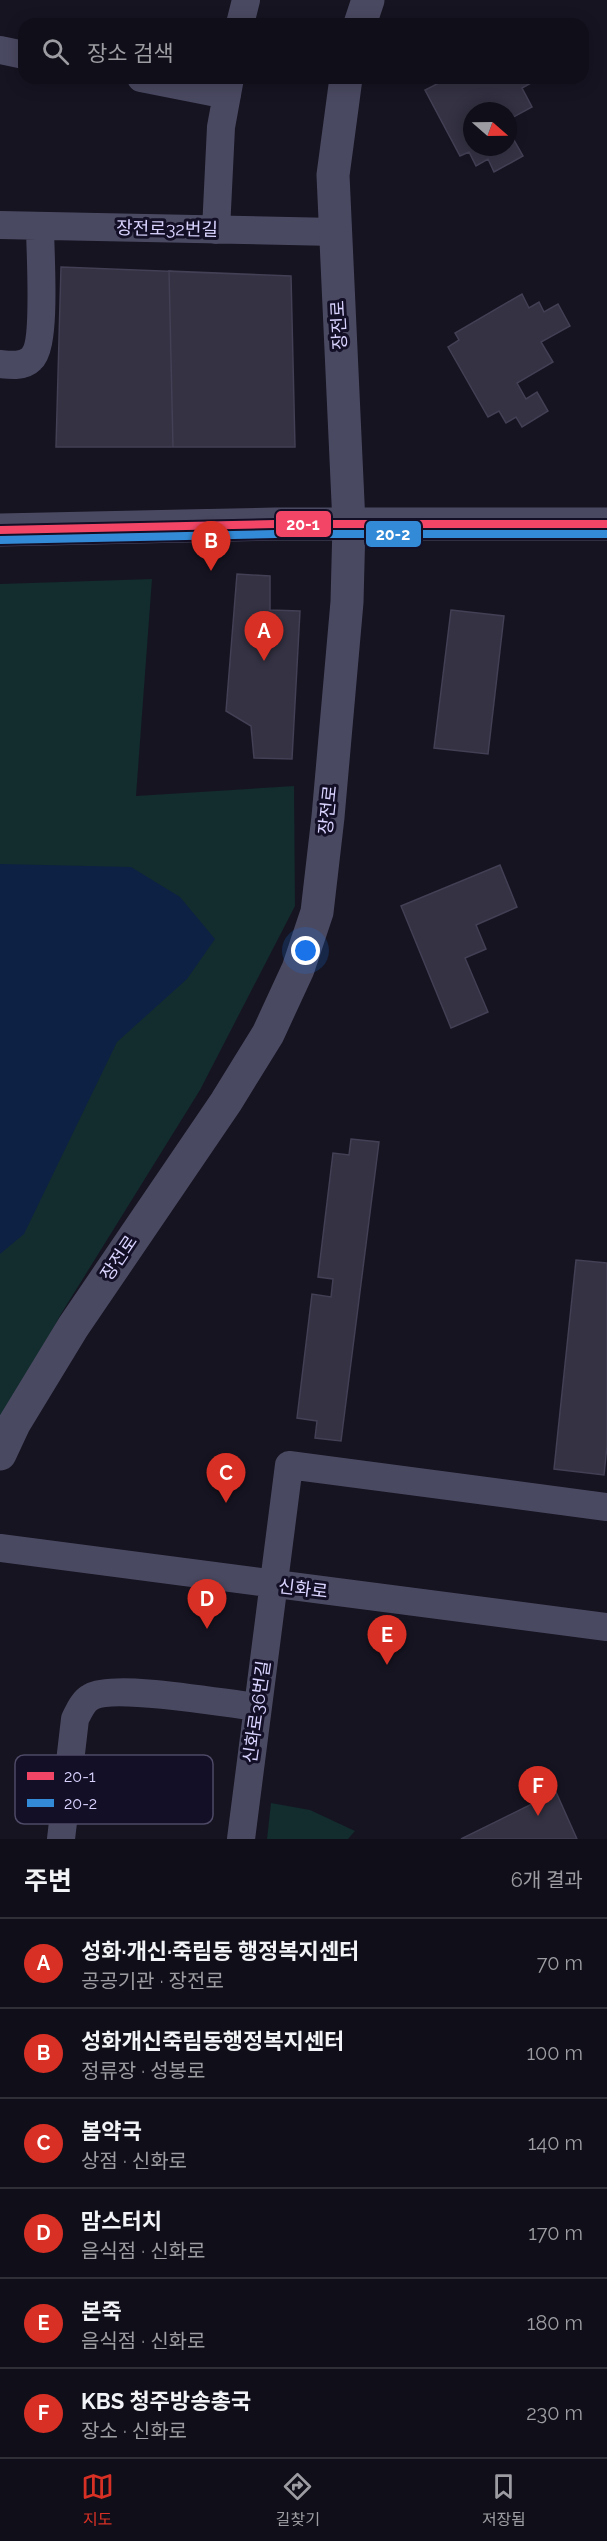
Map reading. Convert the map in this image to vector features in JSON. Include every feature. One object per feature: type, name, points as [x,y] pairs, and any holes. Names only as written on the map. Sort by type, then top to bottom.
[{"type":"street","points":[[242,18],[246,0]]},
{"type":"street","points":[[362,18],[368,0]]},
{"type":"street","points":[[0,50],[18,54]]},
{"type":"street","points":[[200,84],[229,87],[221,127],[216,230]]},
{"type":"street","name":"장전로","points":[[0,1454],[14,1424],[73,1327],[226,1102],[268,1034],[298,969],[316,912],[328,817],[347,603],[350,524],[333,175],[345,84]]},
{"type":"street","name":"장전로32번길","points":[[0,225],[335,232]]},
{"type":"street","points":[[0,364],[20,365],[31,360],[38,350],[41,325],[40,227]]},
{"type":"street","points":[[0,530],[350,524],[607,524]]},
{"type":"street","name":"신화로36번길","points":[[240,1839],[289,1465],[607,1507]]},
{"type":"street","name":"신화로","points":[[0,1548],[607,1627]]},
{"type":"street","points":[[71,1755],[75,1719],[83,1704],[91,1697],[106,1692],[258,1707]]},
{"type":"street","points":[[62,1839],[64,1824]]},
{"type":"green space","points":[[152,579],[136,796],[294,786],[295,906],[200,1090],[61,1314],[0,1426],[0,584]]},
{"type":"green space","points":[[271,1803],[310,1810],[355,1831],[348,1839],[267,1839]]},
{"type":"water","points":[[0,864],[131,867],[180,897],[215,939],[187,979],[117,1042],[24,1234],[0,1254]]},
{"type":"building","points":[[437,84],[529,84],[522,88],[532,107],[517,115],[517,102],[463,102],[463,155],[460,156],[425,90]]},
{"type":"building","points":[[517,145],[523,156],[494,172],[488,159],[476,166],[471,156],[517,156]]},
{"type":"building","points":[[61,267],[291,276],[295,447],[56,447]]},
{"type":"building","points":[[169,271],[291,276],[295,447],[173,447]]},
{"type":"building","points":[[522,294],[529,308],[539,302],[544,312],[558,304],[570,326],[541,342],[553,362],[517,383],[526,399],[537,392],[548,411],[522,427],[516,417],[506,423],[499,411],[488,417],[448,347],[459,340],[455,333]]},
{"type":"building","points":[[237,574],[270,576],[270,610],[300,611],[292,759],[254,758],[251,726],[226,711]]},
{"type":"building","points":[[451,610],[504,616],[488,754],[434,748]]},
{"type":"building","points":[[500,865],[517,907],[476,925],[486,949],[465,958],[488,1012],[451,1028],[401,906]]},
{"type":"building","points":[[351,1139],[379,1142],[341,1441],[315,1438],[317,1421],[297,1418],[312,1294],[331,1297],[333,1279],[318,1277],[333,1153],[349,1155]]},
{"type":"building","points":[[576,1260],[607,1263],[607,1446],[604,1475],[554,1469]]},
{"type":"building","points":[[556,1792],[577,1839],[461,1839]]},
{"type":"transit line","name":"20-1","points":[[0,530],[275,524],[607,524]]},
{"type":"transit line","name":"20-2","points":[[0,540],[275,534],[607,534]]},
{"type":"place","name":"성화개신죽림동행정복지센터","points":[[211,571]]},
{"type":"place","name":"성화·개신·죽림동 행정복지센터","points":[[264,661]]},
{"type":"place","name":"봄약국","points":[[226,1503]]},
{"type":"place","name":"맘스터치","points":[[207,1629]]},
{"type":"place","name":"본죽","points":[[387,1665]]},
{"type":"place","name":"KBS 청주방송총국","points":[[538,1816]]}]
